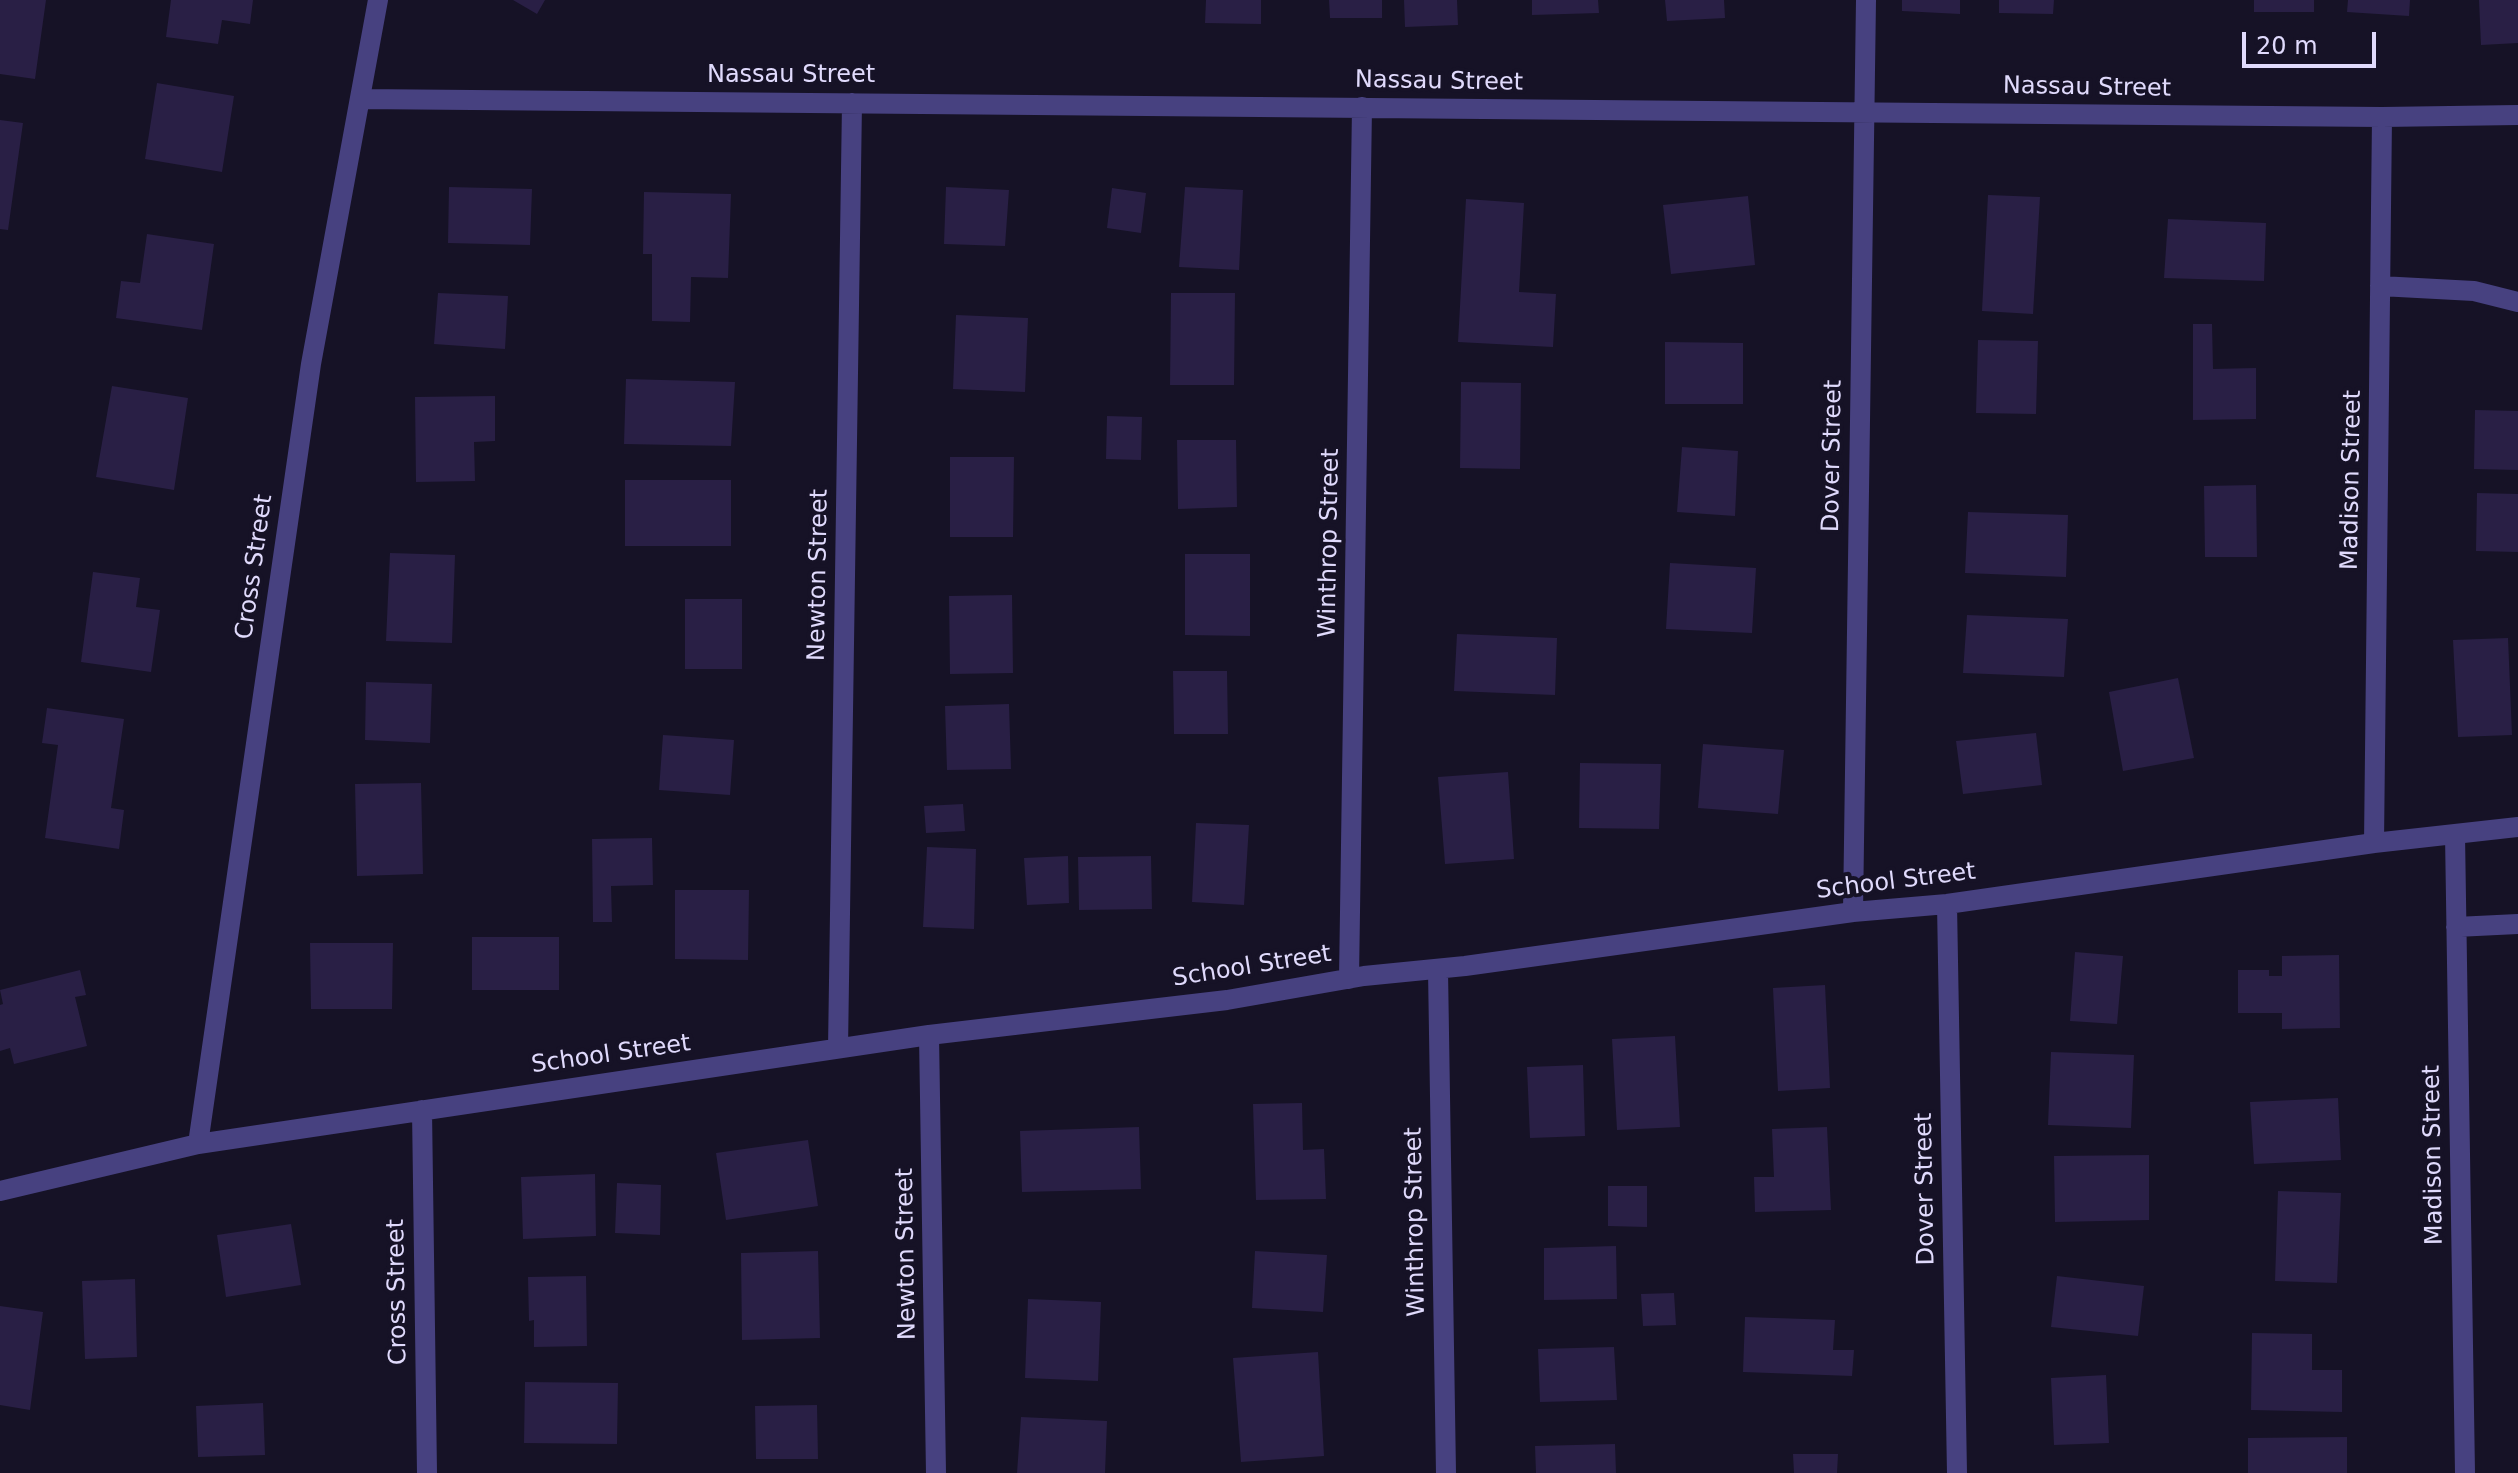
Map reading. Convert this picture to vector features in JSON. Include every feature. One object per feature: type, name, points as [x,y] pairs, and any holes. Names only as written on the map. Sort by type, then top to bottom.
[{"type":"street","name":"Cross Street","points":[[198,1144],[311,364],[378,0]]},
{"type":"street","name":"Dover Street","points":[[1853,912],[1866,0]]},
{"type":"street","name":"Nassau Street","points":[[360,99],[2382,117],[2518,115]]},
{"type":"street","name":"Newton Street","points":[[838,1048],[852,103]]},
{"type":"street","name":"Winthrop Street","points":[[1349,979],[1362,107]]},
{"type":"street","name":"Madison Street","points":[[2374,843],[2382,117]]},
{"type":"street","points":[[2380,286],[2474,291],[2518,302]]},
{"type":"street","name":"School Street","points":[[0,1191],[198,1144],[838,1048],[1227,1000],[1349,979],[1438,970],[1853,912],[1947,904],[2374,843],[2518,827]]},
{"type":"street","name":"Madison Street","points":[[2455,835],[2465,1473]]},
{"type":"street","name":"Dover Street","points":[[1947,904],[1957,1473]]},
{"type":"street","points":[[2456,927],[2518,924]]},
{"type":"street","name":"Winthrop Street","points":[[1438,970],[1446,1473]]},
{"type":"street","name":"Newton Street","points":[[929,1035],[936,1473]]},
{"type":"street","name":"Cross Street","points":[[422,1110],[427,1473]]},
{"type":"building","points":[[0,0],[46,0],[35,79],[0,74]]},
{"type":"building","points":[[171,0],[253,0],[250,24],[222,20],[218,44],[166,37]]},
{"type":"building","points":[[513,0],[545,0],[537,14]]},
{"type":"building","points":[[1206,0],[1261,0],[1261,24],[1205,23]]},
{"type":"building","points":[[1329,0],[1382,0],[1382,18],[1330,18]]},
{"type":"building","points":[[1404,0],[1457,0],[1458,25],[1405,27]]},
{"type":"building","points":[[1532,0],[1598,0],[1599,13],[1532,15]]},
{"type":"building","points":[[1665,0],[1724,0],[1725,18],[1667,21]]},
{"type":"building","points":[[1902,0],[1960,0],[1960,14],[1902,11]]},
{"type":"building","points":[[1999,0],[2054,0],[2053,14],[1999,13]]},
{"type":"building","points":[[2254,0],[2314,0],[2314,12],[2254,12]]},
{"type":"building","points":[[2348,0],[2410,0],[2409,16],[2347,12]]},
{"type":"building","points":[[2479,0],[2518,0],[2518,43],[2481,45]]},
{"type":"building","points":[[157,83],[234,96],[222,172],[145,159]]},
{"type":"building","points":[[0,120],[23,123],[8,230],[0,229]]},
{"type":"building","points":[[449,187],[532,189],[530,245],[448,243]]},
{"type":"building","points":[[946,187],[1009,190],[1005,246],[944,244]]},
{"type":"building","points":[[1185,187],[1243,190],[1239,270],[1179,267]]},
{"type":"building","points":[[1112,188],[1146,193],[1141,233],[1107,228]]},
{"type":"building","points":[[644,192],[731,194],[728,278],[691,277],[690,322],[652,321],[652,254],[643,254]]},
{"type":"building","points":[[1988,195],[2040,197],[2033,314],[1982,311]]},
{"type":"building","points":[[1748,196],[1755,265],[1671,274],[1663,205]]},
{"type":"building","points":[[1466,199],[1524,203],[1519,292],[1556,294],[1553,347],[1458,342]]},
{"type":"building","points":[[2168,219],[2266,223],[2264,281],[2164,278]]},
{"type":"building","points":[[147,234],[214,244],[202,330],[116,318],[121,281],[140,283]]},
{"type":"building","points":[[438,293],[508,296],[505,349],[434,344]]},
{"type":"building","points":[[1171,293],[1235,293],[1234,385],[1170,385]]},
{"type":"building","points":[[956,315],[1028,318],[1025,392],[953,389]]},
{"type":"building","points":[[2193,324],[2212,324],[2213,369],[2256,368],[2256,419],[2193,420]]},
{"type":"building","points":[[1978,340],[2038,341],[2036,414],[1976,413]]},
{"type":"building","points":[[1665,342],[1743,343],[1743,404],[1665,404]]},
{"type":"building","points":[[626,379],[735,382],[731,446],[624,444]]},
{"type":"building","points":[[1461,382],[1521,383],[1520,469],[1460,468]]},
{"type":"building","points":[[112,386],[188,398],[174,490],[96,477]]},
{"type":"building","points":[[495,396],[495,441],[474,442],[475,481],[416,482],[415,397]]},
{"type":"building","points":[[2475,410],[2518,411],[2518,470],[2474,469]]},
{"type":"building","points":[[1107,416],[1142,417],[1141,460],[1106,459]]},
{"type":"building","points":[[1177,440],[1236,440],[1237,507],[1178,509]]},
{"type":"building","points":[[1682,447],[1738,451],[1735,516],[1677,512]]},
{"type":"building","points":[[950,457],[1014,457],[1013,537],[950,537]]},
{"type":"building","points":[[625,480],[731,480],[731,546],[625,546]]},
{"type":"building","points":[[2256,485],[2257,557],[2205,557],[2204,486]]},
{"type":"building","points":[[2477,493],[2518,494],[2518,552],[2476,551]]},
{"type":"building","points":[[1968,512],[2068,515],[2066,577],[1965,573]]},
{"type":"building","points":[[390,553],[455,555],[452,643],[386,641]]},
{"type":"building","points":[[1185,554],[1250,554],[1250,636],[1185,635]]},
{"type":"building","points":[[1670,563],[1756,568],[1752,633],[1666,629]]},
{"type":"building","points":[[93,572],[140,578],[136,607],[160,610],[151,672],[81,662]]},
{"type":"building","points":[[1012,595],[1013,673],[950,674],[949,596]]},
{"type":"building","points":[[685,599],[742,599],[742,669],[685,669]]},
{"type":"building","points":[[1967,615],[2068,619],[2064,677],[1963,673]]},
{"type":"building","points":[[1457,634],[1557,638],[1555,695],[1454,691]]},
{"type":"building","points":[[2508,638],[2512,735],[2458,737],[2453,640]]},
{"type":"building","points":[[1173,671],[1227,671],[1228,734],[1174,734]]},
{"type":"building","points":[[2178,678],[2194,758],[2123,771],[2109,692]]},
{"type":"building","points":[[366,682],[432,684],[430,743],[365,740]]},
{"type":"building","points":[[1009,704],[1011,769],[947,770],[945,706]]},
{"type":"building","points":[[47,708],[124,719],[111,808],[124,810],[119,849],[45,838],[58,745],[42,743]]},
{"type":"building","points":[[2036,733],[2042,785],[1963,794],[1956,741]]},
{"type":"building","points":[[663,735],[734,740],[730,795],[659,790]]},
{"type":"building","points":[[1703,744],[1784,750],[1778,814],[1698,808]]},
{"type":"building","points":[[1580,763],[1661,764],[1659,829],[1579,828]]},
{"type":"building","points":[[1508,772],[1514,859],[1445,864],[1438,777]]},
{"type":"building","points":[[421,783],[423,874],[357,876],[355,784]]},
{"type":"building","points":[[963,804],[965,831],[926,833],[924,806]]},
{"type":"building","points":[[1196,823],[1249,825],[1244,905],[1192,902]]},
{"type":"building","points":[[652,838],[653,885],[611,886],[612,922],[593,922],[592,839]]},
{"type":"building","points":[[927,847],[976,849],[974,929],[923,927]]},
{"type":"building","points":[[1068,856],[1069,903],[1027,905],[1024,858]]},
{"type":"building","points":[[1151,856],[1152,909],[1079,910],[1078,857]]},
{"type":"building","points":[[675,890],[749,890],[748,960],[675,959]]},
{"type":"building","points":[[472,937],[559,937],[559,990],[472,990]]},
{"type":"building","points":[[310,943],[393,943],[392,1009],[311,1009]]},
{"type":"building","points":[[2075,952],[2123,956],[2117,1024],[2070,1021]]},
{"type":"building","points":[[2339,955],[2340,1028],[2282,1029],[2282,1013],[2238,1013],[2238,970],[2269,970],[2269,976],[2282,976],[2282,956]]},
{"type":"building","points":[[80,970],[86,995],[75,997],[87,1046],[14,1064],[10,1048],[0,1051],[0,1005],[3,1004],[0,990]]},
{"type":"building","points":[[1825,985],[1830,1088],[1778,1091],[1773,988]]},
{"type":"building","points":[[1675,1036],[1680,1127],[1617,1130],[1612,1039]]},
{"type":"building","points":[[2051,1052],[2134,1055],[2131,1128],[2048,1125]]},
{"type":"building","points":[[1583,1065],[1585,1136],[1530,1138],[1527,1067]]},
{"type":"building","points":[[2338,1098],[2341,1160],[2254,1164],[2250,1102]]},
{"type":"building","points":[[1302,1103],[1303,1150],[1324,1149],[1326,1199],[1256,1200],[1253,1104]]},
{"type":"building","points":[[1139,1127],[1141,1189],[1022,1192],[1020,1131]]},
{"type":"building","points":[[1827,1127],[1831,1210],[1755,1212],[1754,1177],[1774,1177],[1772,1129]]},
{"type":"building","points":[[808,1140],[818,1206],[726,1220],[716,1153]]},
{"type":"building","points":[[2149,1155],[2149,1220],[2055,1222],[2054,1156]]},
{"type":"building","points":[[595,1174],[596,1236],[523,1239],[521,1177]]},
{"type":"building","points":[[617,1183],[661,1185],[660,1235],[615,1233]]},
{"type":"building","points":[[1608,1186],[1647,1186],[1647,1227],[1608,1226]]},
{"type":"building","points":[[2278,1191],[2341,1193],[2337,1283],[2275,1281]]},
{"type":"building","points":[[291,1224],[301,1285],[226,1297],[217,1235]]},
{"type":"building","points":[[1616,1246],[1617,1299],[1544,1300],[1544,1248]]},
{"type":"building","points":[[818,1251],[820,1338],[742,1340],[741,1253]]},
{"type":"building","points":[[1255,1251],[1327,1255],[1323,1312],[1252,1308]]},
{"type":"building","points":[[586,1276],[587,1346],[534,1347],[534,1320],[529,1321],[528,1277]]},
{"type":"building","points":[[2057,1276],[2144,1286],[2138,1336],[2051,1327]]},
{"type":"building","points":[[135,1279],[137,1357],[85,1359],[82,1281]]},
{"type":"building","points":[[1674,1293],[1676,1325],[1643,1326],[1641,1294]]},
{"type":"building","points":[[1028,1299],[1101,1302],[1098,1381],[1025,1378]]},
{"type":"building","points":[[0,1306],[43,1312],[30,1410],[0,1405]]},
{"type":"building","points":[[1745,1317],[1835,1320],[1833,1350],[1854,1350],[1852,1376],[1743,1372]]},
{"type":"building","points":[[2252,1333],[2312,1334],[2312,1370],[2342,1370],[2342,1412],[2251,1410]]},
{"type":"building","points":[[1614,1347],[1617,1400],[1540,1402],[1538,1349]]},
{"type":"building","points":[[1318,1352],[1324,1456],[1241,1462],[1233,1358]]},
{"type":"building","points":[[2106,1375],[2109,1443],[2054,1445],[2051,1378]]},
{"type":"building","points":[[525,1382],[618,1383],[617,1444],[524,1443]]},
{"type":"building","points":[[263,1403],[265,1455],[198,1457],[196,1406]]},
{"type":"building","points":[[817,1405],[818,1459],[756,1459],[755,1406]]},
{"type":"building","points":[[1021,1417],[1107,1421],[1105,1473],[1017,1473]]},
{"type":"building","points":[[2347,1437],[2347,1473],[2248,1473],[2248,1438]]},
{"type":"building","points":[[1615,1444],[1616,1473],[1536,1473],[1535,1446]]},
{"type":"building","points":[[1793,1454],[1838,1454],[1837,1473],[1794,1473]]}]
